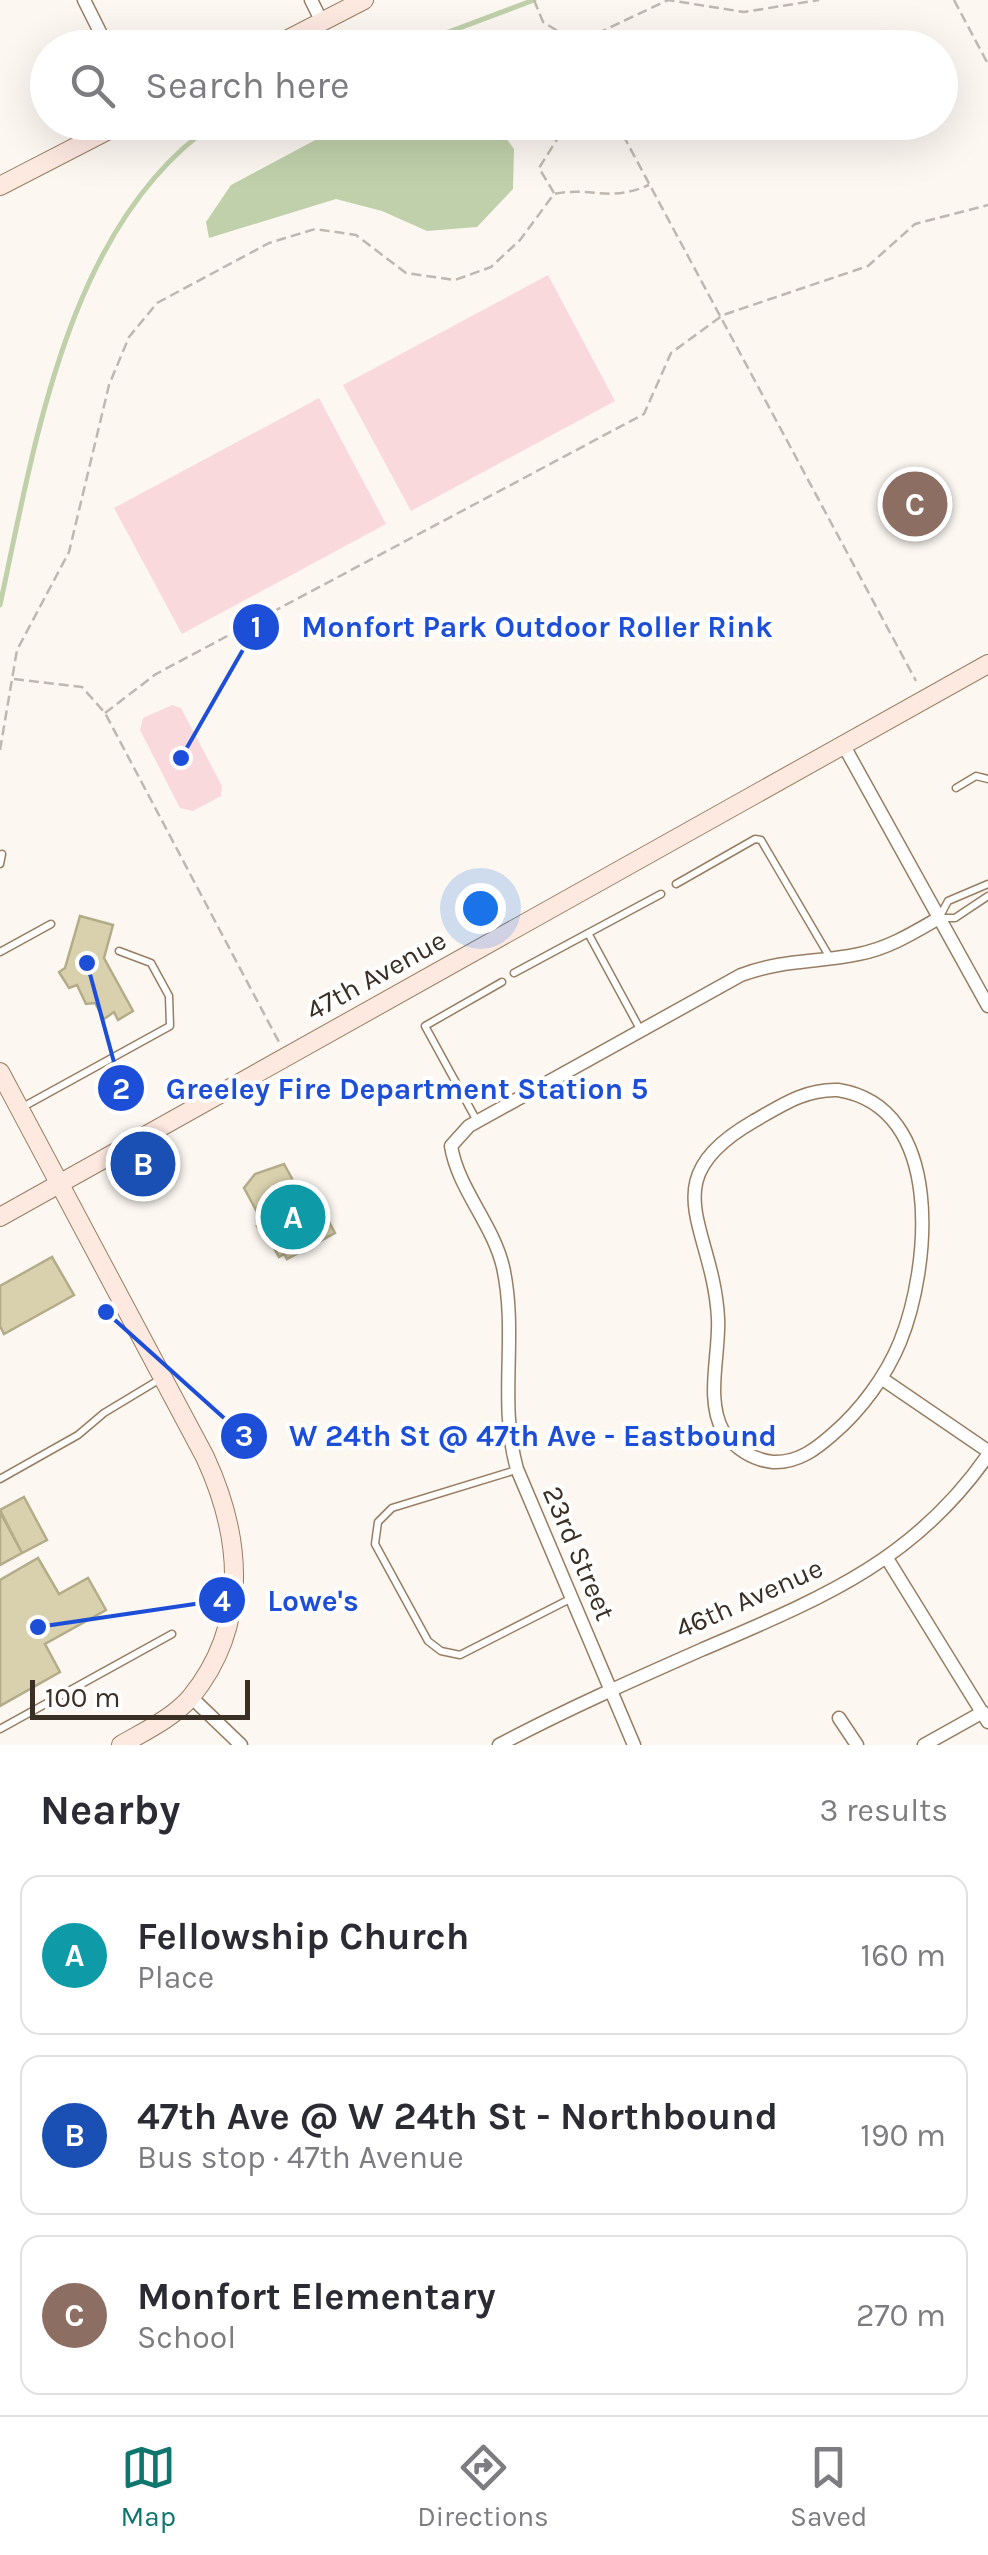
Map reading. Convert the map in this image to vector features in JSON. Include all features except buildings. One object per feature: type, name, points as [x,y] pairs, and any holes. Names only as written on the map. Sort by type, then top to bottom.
[{"type":"main road","points":[[306,30],[364,0]]},
{"type":"main road","points":[[0,186],[89,140]]},
{"type":"main road","name":"47th Avenue","points":[[0,1217],[988,664]]},
{"type":"main road","points":[[0,1072],[222,1494],[235,1542],[236,1594],[226,1634],[190,1697],[172,1714],[121,1745]]},
{"type":"street","points":[[84,0],[99,30]]},
{"type":"street","points":[[311,0],[322,22]]},
{"type":"street","points":[[844,746],[988,1006]]},
{"type":"street","points":[[477,1122],[741,975],[778,962],[896,944],[939,918]]},
{"type":"street","points":[[813,1091],[854,1092],[878,1104],[904,1136],[918,1182],[922,1217],[918,1283],[899,1345],[881,1378],[839,1429],[816,1449],[788,1461],[758,1459],[743,1452],[718,1418],[718,1316],[714,1278],[694,1207],[696,1178],[716,1144],[813,1091]]},
{"type":"street","name":"23rd Street","points":[[477,1122],[450,1146],[454,1167],[478,1207],[503,1266],[507,1434],[517,1469],[570,1599],[634,1745]]},
{"type":"street","points":[[881,1378],[988,1453]]},
{"type":"street","name":"46th Avenue","points":[[499,1745],[610,1690],[823,1598],[888,1560],[949,1505],[988,1453]]},
{"type":"street","points":[[888,1560],[985,1717],[924,1745]]},
{"type":"street","points":[[190,1697],[241,1745]]},
{"type":"street","points":[[839,1718],[858,1745]]},
{"type":"lane","points":[[956,788],[976,776],[988,779]]},
{"type":"lane","points":[[676,884],[755,839],[761,840],[830,957]]},
{"type":"lane","points":[[0,864],[2,854]]},
{"type":"lane","points":[[988,884],[948,901],[939,918],[955,918],[988,896]]},
{"type":"lane","points":[[514,974],[661,894]]},
{"type":"lane","points":[[0,952],[52,924]]},
{"type":"lane","points":[[588,933],[642,1030]]},
{"type":"lane","points":[[20,1109],[170,1026],[170,996],[151,963],[119,951]]},
{"type":"lane","points":[[477,1122],[425,1026],[502,982]]},
{"type":"lane","points":[[0,1478],[78,1435],[104,1413],[163,1378]]},
{"type":"lane","points":[[517,1469],[392,1508],[378,1522],[375,1544],[428,1641],[441,1651],[460,1655],[570,1599]]},
{"type":"lane","points":[[0,1729],[172,1634]]},
{"type":"path","points":[[534,0],[543,22],[556,30]]},
{"type":"path","points":[[605,30],[668,0],[744,12],[819,0]]},
{"type":"path","points":[[954,0],[988,64]]},
{"type":"path","points":[[554,194],[538,168],[556,140]]},
{"type":"path","points":[[625,140],[724,315],[916,681]]},
{"type":"path","points":[[0,750],[17,650],[69,552],[108,385],[129,337],[157,303],[268,243],[314,229],[356,235],[406,272],[455,280],[492,267],[520,240],[554,194],[570,191],[621,197],[649,185]]},
{"type":"path","points":[[104,712],[156,674],[644,414],[671,353],[724,315],[868,266],[915,224],[988,205]]},
{"type":"path","points":[[12,678],[82,687],[104,712],[287,1056]]},
{"type":"shaded area","points":[[315,140],[507,140],[514,149],[513,189],[477,227],[427,231],[382,211],[336,199],[209,238],[206,222],[231,185]]},
{"type":"shaded area","points":[[548,275],[615,401],[411,511],[343,385]]},
{"type":"shaded area","points":[[319,398],[386,524],[182,634],[114,508]]},
{"type":"shaded area","points":[[172,705],[181,708],[222,786],[221,796],[193,811],[180,808],[140,730],[143,718]]},
{"type":"waterway","points":[[454,30],[534,0]]},
{"type":"waterway","points":[[0,605],[45,408],[66,340],[92,276],[125,217],[166,165],[196,140]]},
{"type":"place","name":"Monfort Elementary","points":[[915,504]]},
{"type":"place","name":"Monfort Park Outdoor Roller Rink","points":[[181,758]]},
{"type":"place","name":"Greeley Fire Department Station 5","points":[[87,963]]},
{"type":"place","name":"47th Ave @ W 24th St - Northbound","points":[[143,1164]]},
{"type":"place","name":"Fellowship Church","points":[[293,1217]]},
{"type":"place","name":"W 24th St @ 47th Ave - Eastbound","points":[[106,1312]]},
{"type":"place","name":"Lowe's","points":[[38,1627]]}]
